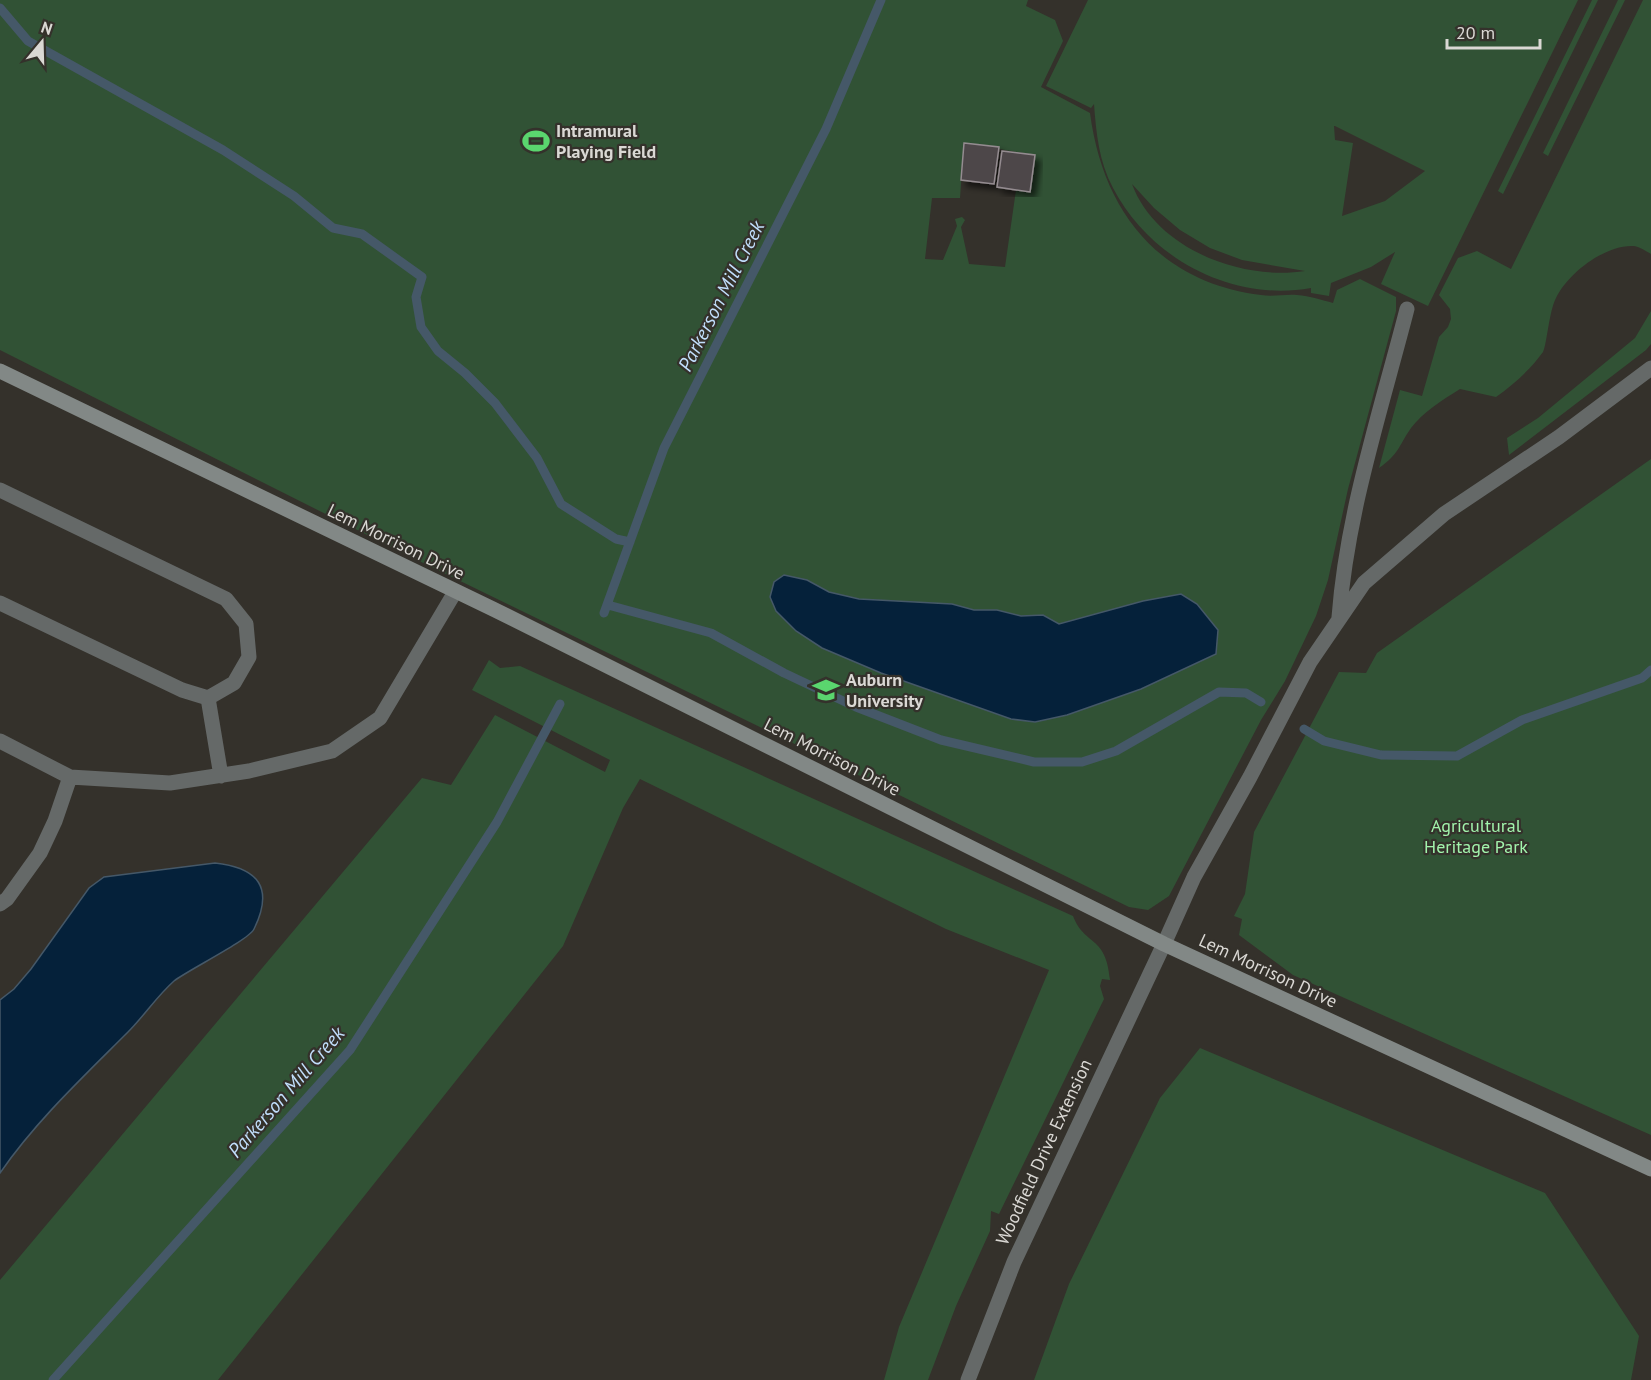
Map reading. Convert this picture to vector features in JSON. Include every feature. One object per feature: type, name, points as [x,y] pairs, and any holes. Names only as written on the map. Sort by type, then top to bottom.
[{"type":"street","points":[[1338,620],[1343,568],[1350,535],[1407,309]]},
{"type":"street","name":"Woodfield Drive Extension","points":[[968,1380],[1014,1262],[1194,877],[1250,777],[1310,662],[1338,620],[1364,583],[1444,514],[1559,437],[1651,368]]},
{"type":"street","name":"Lem Morrison Drive","points":[[0,371],[455,592],[1164,944],[1651,1169]]},
{"type":"street","points":[[0,490],[226,599],[246,624],[249,657],[234,683],[208,698],[182,690],[0,603]]},
{"type":"street","points":[[0,741],[69,777],[170,783],[221,776],[332,751],[380,718],[455,592]]},
{"type":"street","points":[[208,698],[221,776]]},
{"type":"street","points":[[0,904],[7,899],[40,853],[55,821],[69,777]]},
{"type":"green space","points":[[0,0],[1028,0],[1026,6],[1055,20],[1063,41],[1041,87],[1090,113],[1097,148],[1108,181],[1123,210],[1142,236],[1165,258],[1193,275],[1225,287],[1261,295],[1302,296],[1333,303],[1337,290],[1360,279],[1396,297],[1396,311],[1348,489],[1328,580],[1316,616],[1285,681],[1261,720],[1169,896],[1148,910],[1129,907],[411,557],[0,350]],"holes":[[[964,143],[1035,155],[1016,190],[1005,267],[969,264],[961,227],[965,220],[962,217],[955,219],[957,226],[943,260],[925,259],[932,198],[960,198]]]},
{"type":"green space","points":[[1088,0],[1578,0],[1428,306],[1381,284],[1395,252],[1371,267],[1331,283],[1329,296],[1311,293],[1311,288],[1281,291],[1252,288],[1223,281],[1196,270],[1171,255],[1148,236],[1129,213],[1113,188],[1101,157],[1094,104],[1091,108],[1046,86]],"holes":[[[1335,126],[1425,171],[1385,201],[1342,216],[1353,143],[1335,140]],[[1132,184],[1154,208],[1180,230],[1210,248],[1242,260],[1305,271],[1280,273],[1255,271],[1204,256],[1181,243],[1160,226],[1144,207]]]},
{"type":"green space","points":[[1592,0],[1598,0],[1503,194],[1498,191]]},
{"type":"green space","points":[[1618,0],[1625,0],[1548,156],[1543,153]]},
{"type":"green space","points":[[1643,0],[1651,0],[1651,254],[1634,246],[1623,247],[1600,255],[1589,262],[1569,279],[1556,298],[1543,352],[1527,371],[1496,397],[1460,389],[1447,397],[1416,422],[1394,454],[1379,468],[1400,390],[1422,396],[1439,337],[1448,327],[1451,319],[1450,309],[1439,295],[1458,258],[1477,251],[1511,269]]},
{"type":"green space","points":[[1651,311],[1651,344],[1646,350],[1509,455],[1507,438],[1538,418],[1635,338]]},
{"type":"green space","name":"Agricultural Heritage Park","points":[[1651,459],[1651,1135],[1293,975],[1239,935],[1242,919],[1234,916],[1245,894],[1254,832],[1339,672],[1366,673],[1377,653]]},
{"type":"green space","points":[[489,660],[500,668],[520,666],[1073,916],[1083,933],[1100,948],[1108,965],[1110,980],[1102,979],[1100,986],[1104,999],[999,1214],[991,1211],[990,1231],[956,1306],[928,1380],[884,1380],[899,1327],[1049,970],[946,929],[640,779],[623,808],[563,946],[218,1380],[0,1380],[0,1280],[422,778],[451,785],[495,715],[605,772],[610,760],[472,690]]},
{"type":"green space","points":[[1200,1048],[1545,1193],[1639,1336],[1631,1380],[1034,1380],[1069,1284],[1160,1098]]},
{"type":"water","points":[[784,575],[807,580],[829,592],[859,599],[952,604],[974,610],[997,610],[1021,616],[1043,615],[1059,624],[1143,601],[1181,594],[1197,604],[1218,630],[1216,654],[1141,689],[1067,715],[1035,722],[1011,719],[881,673],[822,648],[796,631],[776,611],[770,597],[774,582]]},
{"type":"water","points":[[215,863],[242,870],[252,875],[258,882],[263,902],[254,929],[241,940],[174,981],[134,1026],[44,1117],[0,1173],[0,1000],[14,989],[31,969],[89,888],[104,877]]},
{"type":"building","points":[[964,143],[999,147],[994,184],[961,180]]},
{"type":"building","points":[[1002,151],[1035,155],[1030,192],[997,187]]},
{"type":"waterway","name":"Parkerson Mill Creek","points":[[604,613],[664,448],[826,129],[881,0]]},
{"type":"waterway","points":[[0,8],[28,41],[223,150],[294,196],[333,228],[362,234],[422,277],[416,297],[421,327],[438,351],[465,373],[495,403],[537,458],[561,504],[616,539],[630,542]]},
{"type":"waterway","points":[[608,605],[711,633],[784,673],[856,707],[941,740],[1034,762],[1082,762],[1116,751],[1219,692],[1246,693],[1261,702]]},
{"type":"waterway","points":[[1304,729],[1324,741],[1381,755],[1457,756],[1522,720],[1642,678],[1651,670]]},
{"type":"waterway","name":"Parkerson Mill Creek","points":[[53,1380],[350,1050],[497,822],[560,704]]},
{"type":"place","name":"Intramural Playing Field","points":[[536,141]]},
{"type":"place","name":"Auburn University","points":[[826,690]]}]
